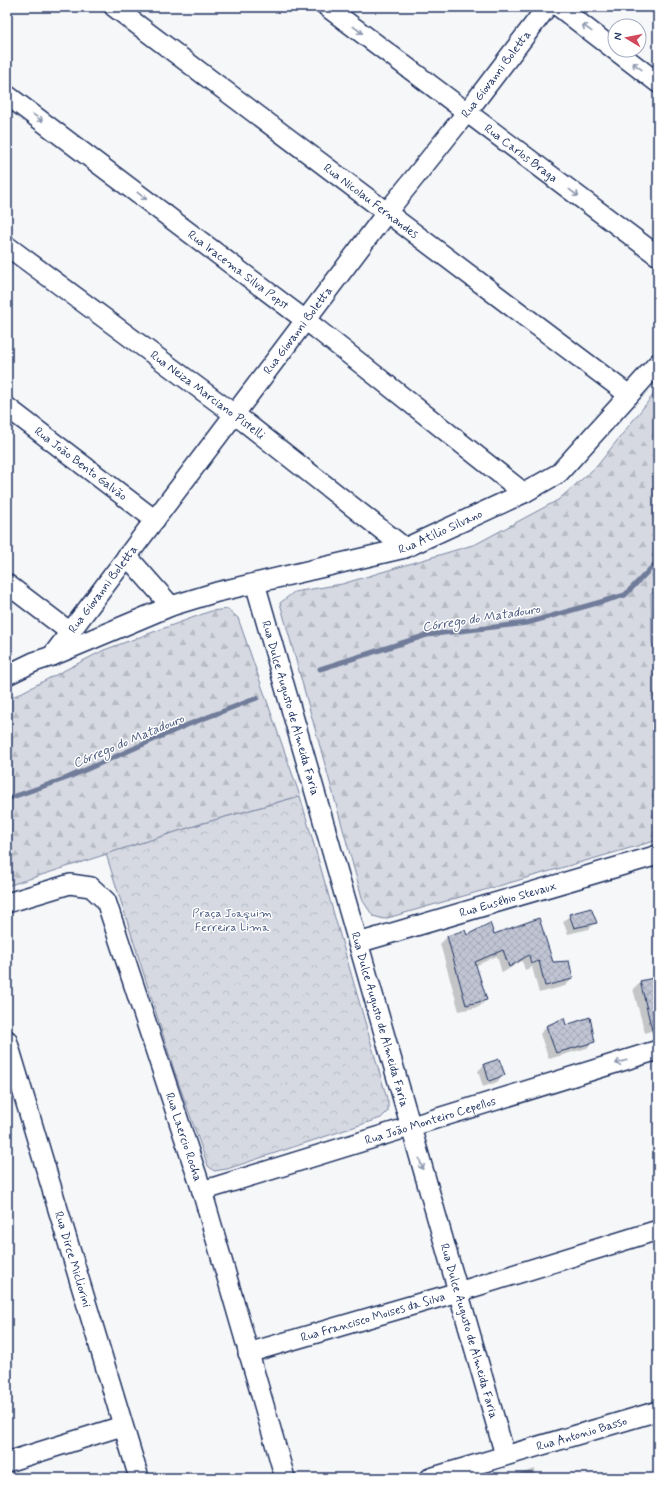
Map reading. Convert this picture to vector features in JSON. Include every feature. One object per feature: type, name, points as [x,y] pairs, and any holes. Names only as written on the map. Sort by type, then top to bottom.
[{"type":"street","name":"Rua Nicolau Fernandes","points":[[114,7],[629,395]]},
{"type":"street","name":"Rua Carlos Braga","points":[[327,7],[658,256]]},
{"type":"street","name":"Rua Giovanni Boletta","points":[[52,656],[387,212],[467,112],[547,7]]},
{"type":"street","points":[[559,7],[607,44]]},
{"type":"street","points":[[625,58],[658,83]]},
{"type":"street","name":"Rua Iracema Silva Popst","points":[[7,95],[306,320],[524,493]]},
{"type":"street","name":"Rua Neiza Marciano Pistelli","points":[[7,246],[235,415],[405,548]]},
{"type":"street","name":"Rua Atílio Silvano","points":[[7,675],[34,662],[52,656],[171,606],[255,583],[405,548],[524,493],[559,473],[658,363]]},
{"type":"street","name":"Rua João Bento Galvão","points":[[7,407],[155,520]]},
{"type":"street","points":[[127,556],[171,606]]},
{"type":"street","name":"Rua Dulce Augusto de Almeida Faria","points":[[255,583],[505,1455]]},
{"type":"street","points":[[7,584],[70,632]]},
{"type":"street","name":"Rua Eusébio Stevaux","points":[[358,943],[658,855]]},
{"type":"street","name":"Rua Laercio Rocha","points":[[7,903],[70,884],[91,887],[106,901],[202,1191],[285,1478]]},
{"type":"street","name":"Rua Dirce Micliorini","points":[[7,1040],[122,1426],[139,1478]]},
{"type":"street","name":"Rua João Monteiro Cepellos","points":[[202,1191],[658,1050]]},
{"type":"street","name":"Rua Francisco Moises da Silva","points":[[248,1353],[458,1292],[658,1230]]},
{"type":"street","name":"Rua Antonio Basso","points":[[430,1478],[658,1411]]},
{"type":"street","points":[[7,1462],[122,1426]]},
{"type":"green space","points":[[658,389],[658,589],[651,594],[652,643],[658,654],[658,840],[384,919],[373,916],[363,901],[280,603],[294,592],[342,584],[476,544],[558,500],[597,466]]},
{"type":"green space","points":[[228,609],[238,618],[300,796],[204,823],[7,886],[7,700],[104,650],[211,611]]},
{"type":"green space","name":"Praça Joaquim Ferreira Lima","points":[[300,796],[388,1102],[388,1111],[381,1118],[227,1169],[214,1171],[208,1166],[175,1073],[106,854],[204,823]]},
{"type":"building","points":[[591,908],[597,923],[574,928],[569,914]]},
{"type":"building","points":[[539,918],[553,962],[569,961],[573,979],[545,986],[539,961],[531,964],[529,955],[509,967],[503,950],[475,962],[487,1000],[466,1005],[447,936],[465,930],[467,935],[490,923],[494,934]]},
{"type":"building","points":[[658,977],[658,1033],[653,1034],[640,981]]},
{"type":"building","points":[[590,1017],[595,1042],[556,1053],[546,1026],[564,1018],[566,1025]]},
{"type":"building","points":[[499,1059],[505,1075],[489,1081],[484,1064]]},
{"type":"waterway","name":"Córrego do Matadouro","points":[[320,669],[427,635],[527,623],[625,595],[658,561]]},
{"type":"waterway","name":"Córrego do Matadouro","points":[[7,799],[67,778],[187,725],[257,698]]}]
